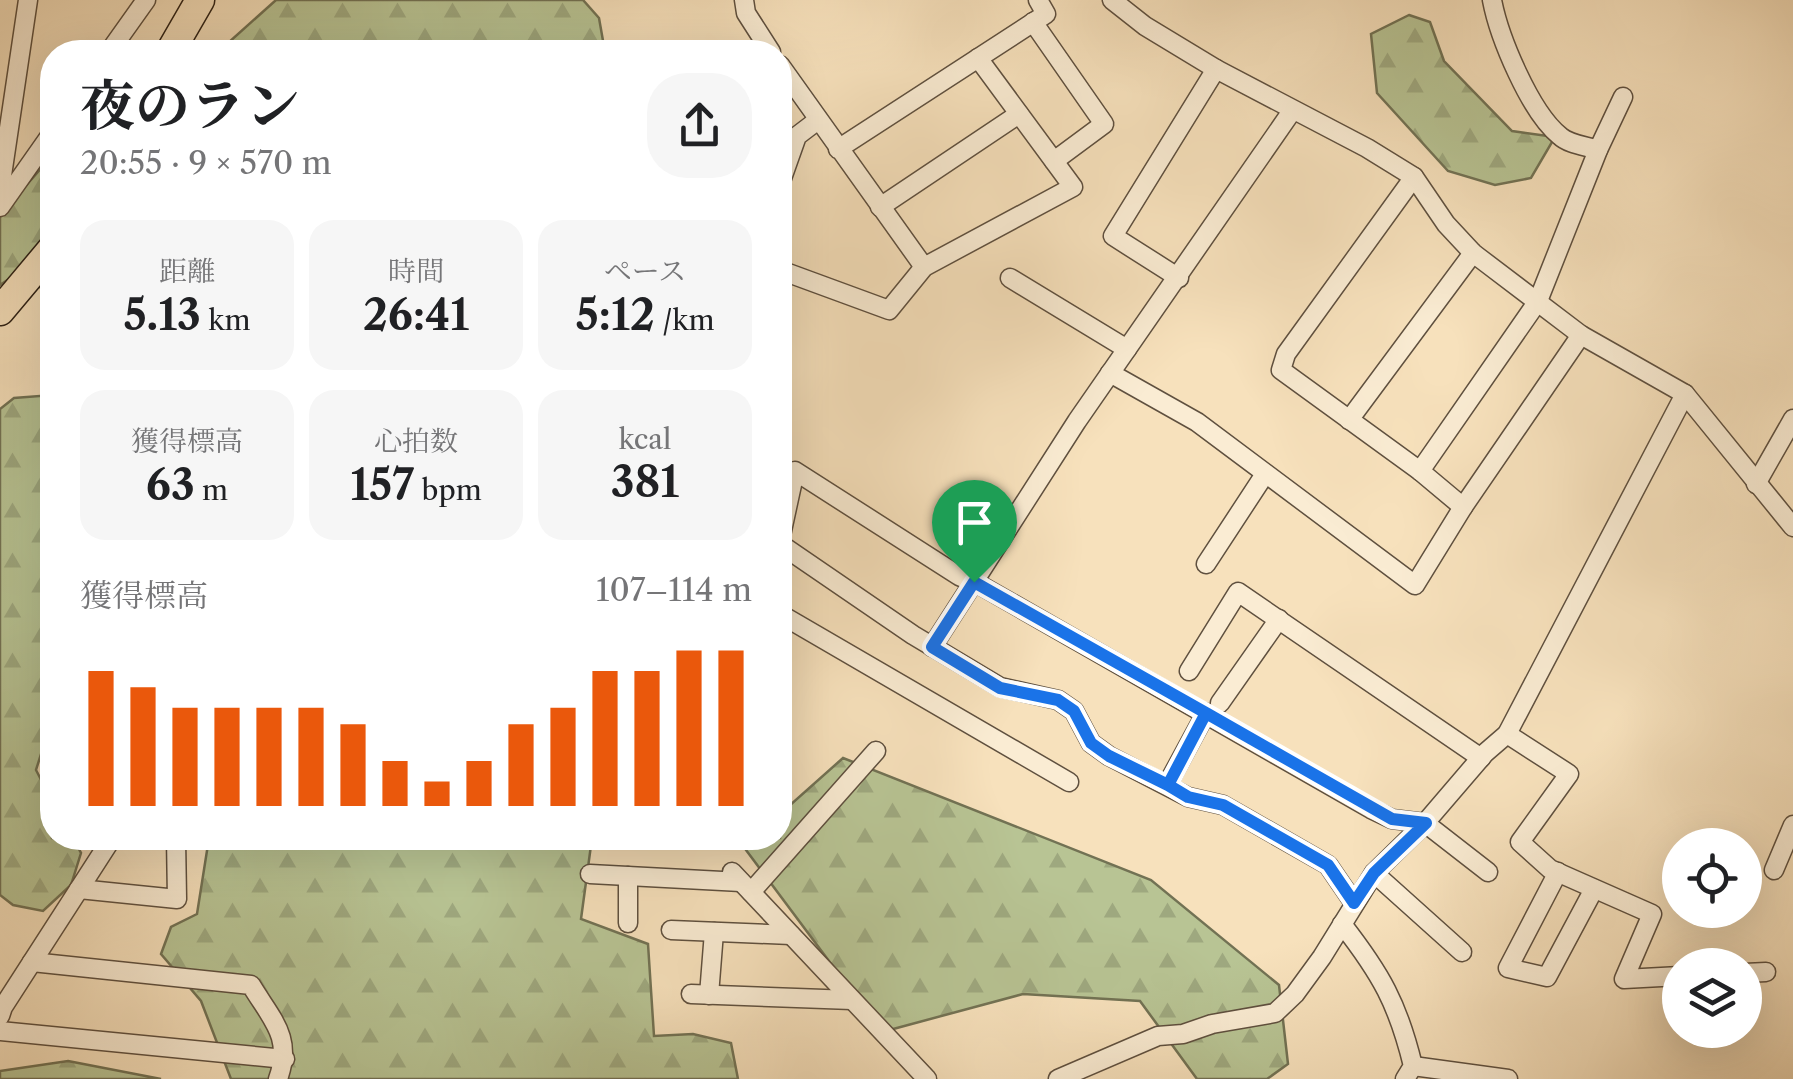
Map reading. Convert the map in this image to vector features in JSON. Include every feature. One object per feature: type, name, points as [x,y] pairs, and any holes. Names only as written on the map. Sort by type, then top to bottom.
[{"type":"main road","points":[[177,40],[200,0]]},
{"type":"main road","points":[[0,311],[40,263]]},
{"type":"street","points":[[0,189],[28,0]]},
{"type":"street","points":[[118,40],[146,0]]},
{"type":"street","points":[[744,0],[746,14],[763,40]]},
{"type":"street","points":[[838,149],[1046,14],[1038,0]]},
{"type":"street","points":[[1112,0],[1145,26],[1216,70],[1367,148],[1414,177],[1446,224],[1472,253],[1581,335],[1685,394],[1793,527]]},
{"type":"street","points":[[1492,0],[1510,59],[1537,106],[1561,138],[1598,150]]},
{"type":"street","points":[[1033,22],[1104,124],[1054,162]]},
{"type":"street","points":[[756,40],[758,33]]},
{"type":"street","points":[[792,274],[888,310],[924,267],[1073,186],[978,58]]},
{"type":"street","points":[[1179,278],[1113,236],[1216,70]]},
{"type":"street","points":[[792,82],[924,267]]},
{"type":"street","points":[[1420,471],[1538,301],[1623,97]]},
{"type":"street","points":[[932,647],[1110,373],[1292,111]]},
{"type":"street","points":[[880,207],[1019,114]]},
{"type":"street","points":[[792,152],[798,136],[818,120]]},
{"type":"street","points":[[0,207],[40,150]]},
{"type":"street","points":[[1414,177],[1286,354],[1281,370],[1463,507]]},
{"type":"street","points":[[1348,420],[1472,253]]},
{"type":"street","points":[[1010,278],[1127,349]]},
{"type":"street","points":[[1110,373],[1197,422],[1415,585],[1463,507],[1581,335]]},
{"type":"street","points":[[1058,1079],[1158,1036],[1275,1013],[1295,994],[1374,873],[1426,823],[1481,758],[1507,734],[1685,394]]},
{"type":"street","points":[[1756,484],[1793,418]]},
{"type":"street","points":[[792,485],[795,471],[958,576],[1213,708],[1392,819],[1426,823],[1488,872]]},
{"type":"street","points":[[1206,564],[1265,474]]},
{"type":"street","points":[[792,550],[932,647],[1000,688],[1058,700],[1074,711],[1091,743],[1109,756],[1188,797],[1223,805],[1328,865],[1354,903]]},
{"type":"street","points":[[1189,671],[1238,592],[1481,758]]},
{"type":"street","points":[[1168,785],[1213,708],[1278,619]]},
{"type":"street","points":[[792,621],[1069,782]]},
{"type":"street","points":[[1507,734],[1569,774],[1520,842],[1558,872],[1652,914],[1624,979],[1662,977]]},
{"type":"street","points":[[792,833],[876,751]]},
{"type":"street","points":[[1774,870],[1793,825]]},
{"type":"street","points":[[1,1008],[104,850]]},
{"type":"street","points":[[78,890],[176,899],[176,850]]},
{"type":"street","points":[[741,882],[774,850]]},
{"type":"street","points":[[1558,872],[1508,968],[1547,977],[1594,888]]},
{"type":"street","points":[[1374,873],[1462,952]]},
{"type":"street","points":[[590,874],[741,882],[927,1079]]},
{"type":"street","points":[[628,876],[628,923]]},
{"type":"street","points":[[1342,924],[1379,972],[1402,1021],[1409,1073],[1508,1079]]},
{"type":"street","points":[[670,930],[791,936]]},
{"type":"street","points":[[714,932],[700,994],[852,1000]]},
{"type":"street","points":[[32,962],[251,985],[284,1040],[285,1059],[278,1079]]},
{"type":"street","points":[[1762,972],[1766,972]]},
{"type":"street","points":[[0,1031],[285,1059]]},
{"type":"green space","points":[[276,0],[583,0],[599,18],[603,40],[231,40]]},
{"type":"green space","points":[[1409,15],[1430,22],[1444,61],[1512,131],[1555,137],[1531,178],[1495,185],[1448,171],[1377,93],[1371,34]]},
{"type":"green space","points":[[40,170],[40,287],[18,273],[0,285],[0,215]]},
{"type":"green space","points":[[40,396],[40,757],[36,770],[40,778],[40,850],[81,853],[71,885],[43,911],[13,905],[0,895],[0,409],[14,398]]},
{"type":"green space","points":[[843,758],[1151,880],[1279,985],[1288,1064],[1267,1079],[1197,1079],[1140,1001],[1023,994],[882,1032],[746,850],[792,850],[792,803]]},
{"type":"green space","points":[[207,850],[590,850],[581,919],[648,944],[654,1036],[693,1034],[731,1043],[738,1079],[231,1079],[201,1001],[161,954],[171,927],[197,914]]},
{"type":"green space","points":[[68,1061],[161,1079],[0,1079],[0,1071]]},
{"type":"route","points":[[974,582],[932,647],[1000,688],[1058,700],[1074,711],[1091,743],[1120,762],[1168,785],[1206,713],[1392,819],[1426,823],[1374,873],[1354,903],[1328,865],[1223,805],[1188,797],[1168,785],[1206,713],[974,582]]}]
